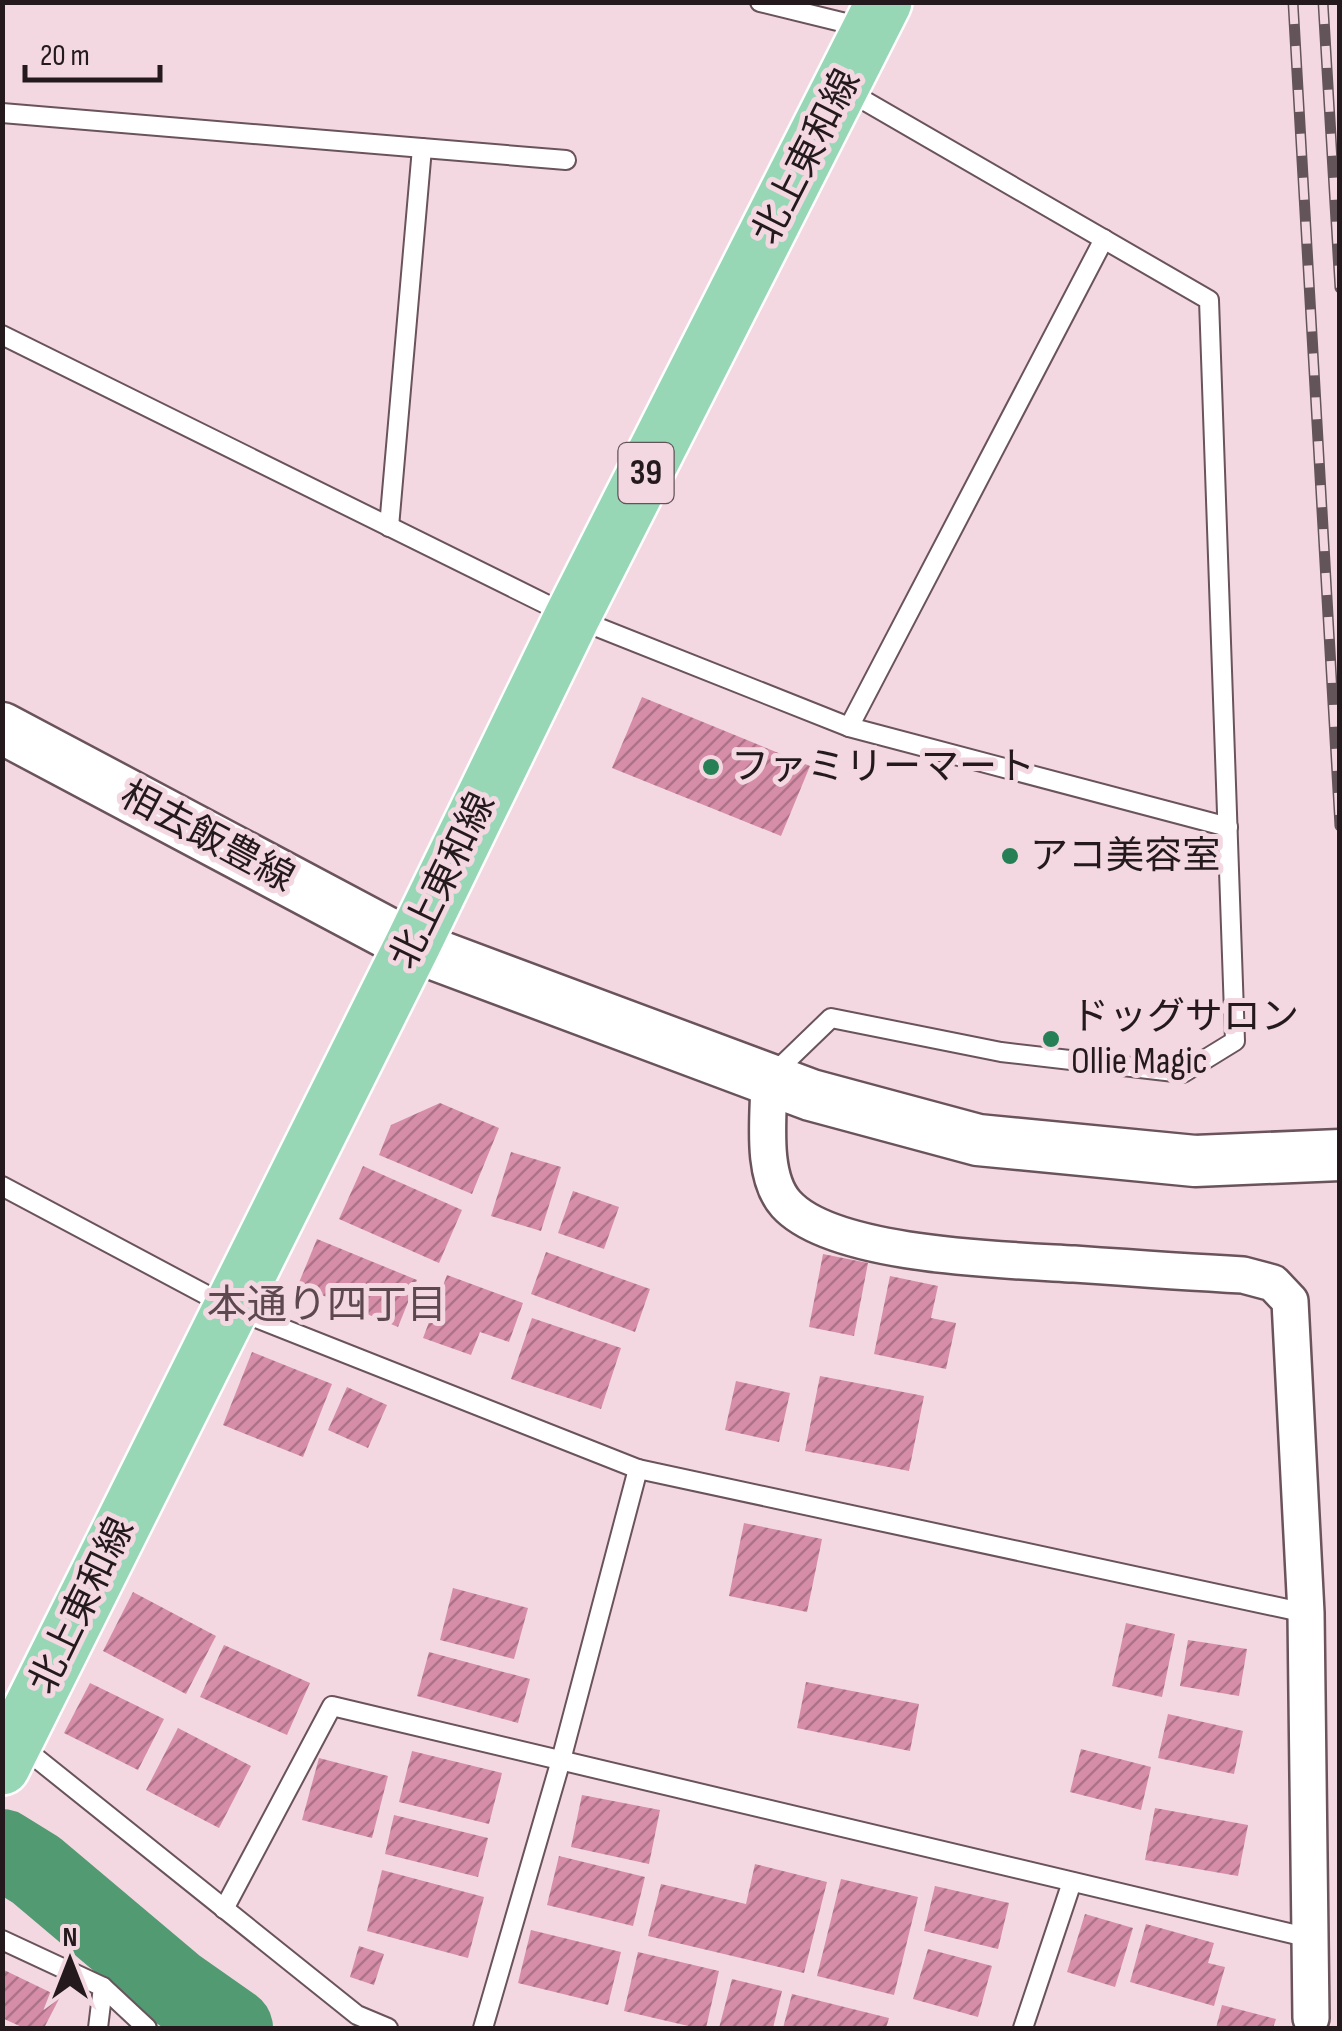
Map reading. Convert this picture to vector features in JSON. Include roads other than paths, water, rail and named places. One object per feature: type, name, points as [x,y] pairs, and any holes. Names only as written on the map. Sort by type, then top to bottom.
[{"type":"main road","name":"北上東和線","points":[[8,1757],[572,617],[878,16]]},
{"type":"street","name":"相去飯豊線","points":[[2,728],[412,946],[812,1095],[978,1140],[1195,1161],[1340,1155]]},
{"type":"street","points":[[770,1078],[768,1166],[784,1202],[811,1224],[936,1255],[1243,1276],[1272,1283],[1290,1301],[1306,1613],[1309,2023]]},
{"type":"lane","points":[[760,2],[878,16]]},
{"type":"lane","points":[[770,1078],[831,1018],[1001,1052],[1183,1074],[1235,1041],[1209,300],[842,88]]},
{"type":"lane","points":[[2,112],[566,160]]},
{"type":"lane","points":[[390,526],[422,148]]},
{"type":"lane","points":[[850,727],[1104,239]]},
{"type":"lane","points":[[2,335],[572,617],[850,727],[1228,827]]},
{"type":"lane","points":[[2,1186],[231,1308],[638,1468],[1306,1613]]},
{"type":"lane","points":[[483,2028],[561,1760],[638,1468]]},
{"type":"lane","points":[[224,1909],[332,1706],[1310,1938]]},
{"type":"lane","points":[[8,1757],[224,1909],[357,2015],[388,2028]]},
{"type":"lane","points":[[1023,2028],[1072,1882]]},
{"type":"lane","points":[[2,1940],[103,1987],[147,2028]]},
{"type":"lane","points":[[98,2028],[103,1987]]},
{"type":"waterway","points":[[2,1849],[36,1870],[176,1988],[233,2028]]},
{"type":"railway","points":[[1293,2],[1340,826]]},
{"type":"railway","points":[[1323,2],[1340,288]]},
{"type":"place","name":"ファミリーマート","points":[[711,767]]},
{"type":"place","name":"アコ美容室","points":[[1010,856]]},
{"type":"place","name":"ドッグサロン Ollie Magic","points":[[1051,1039]]},
{"type":"district","name":"本通り四丁目","points":[[327,1306]]}]
